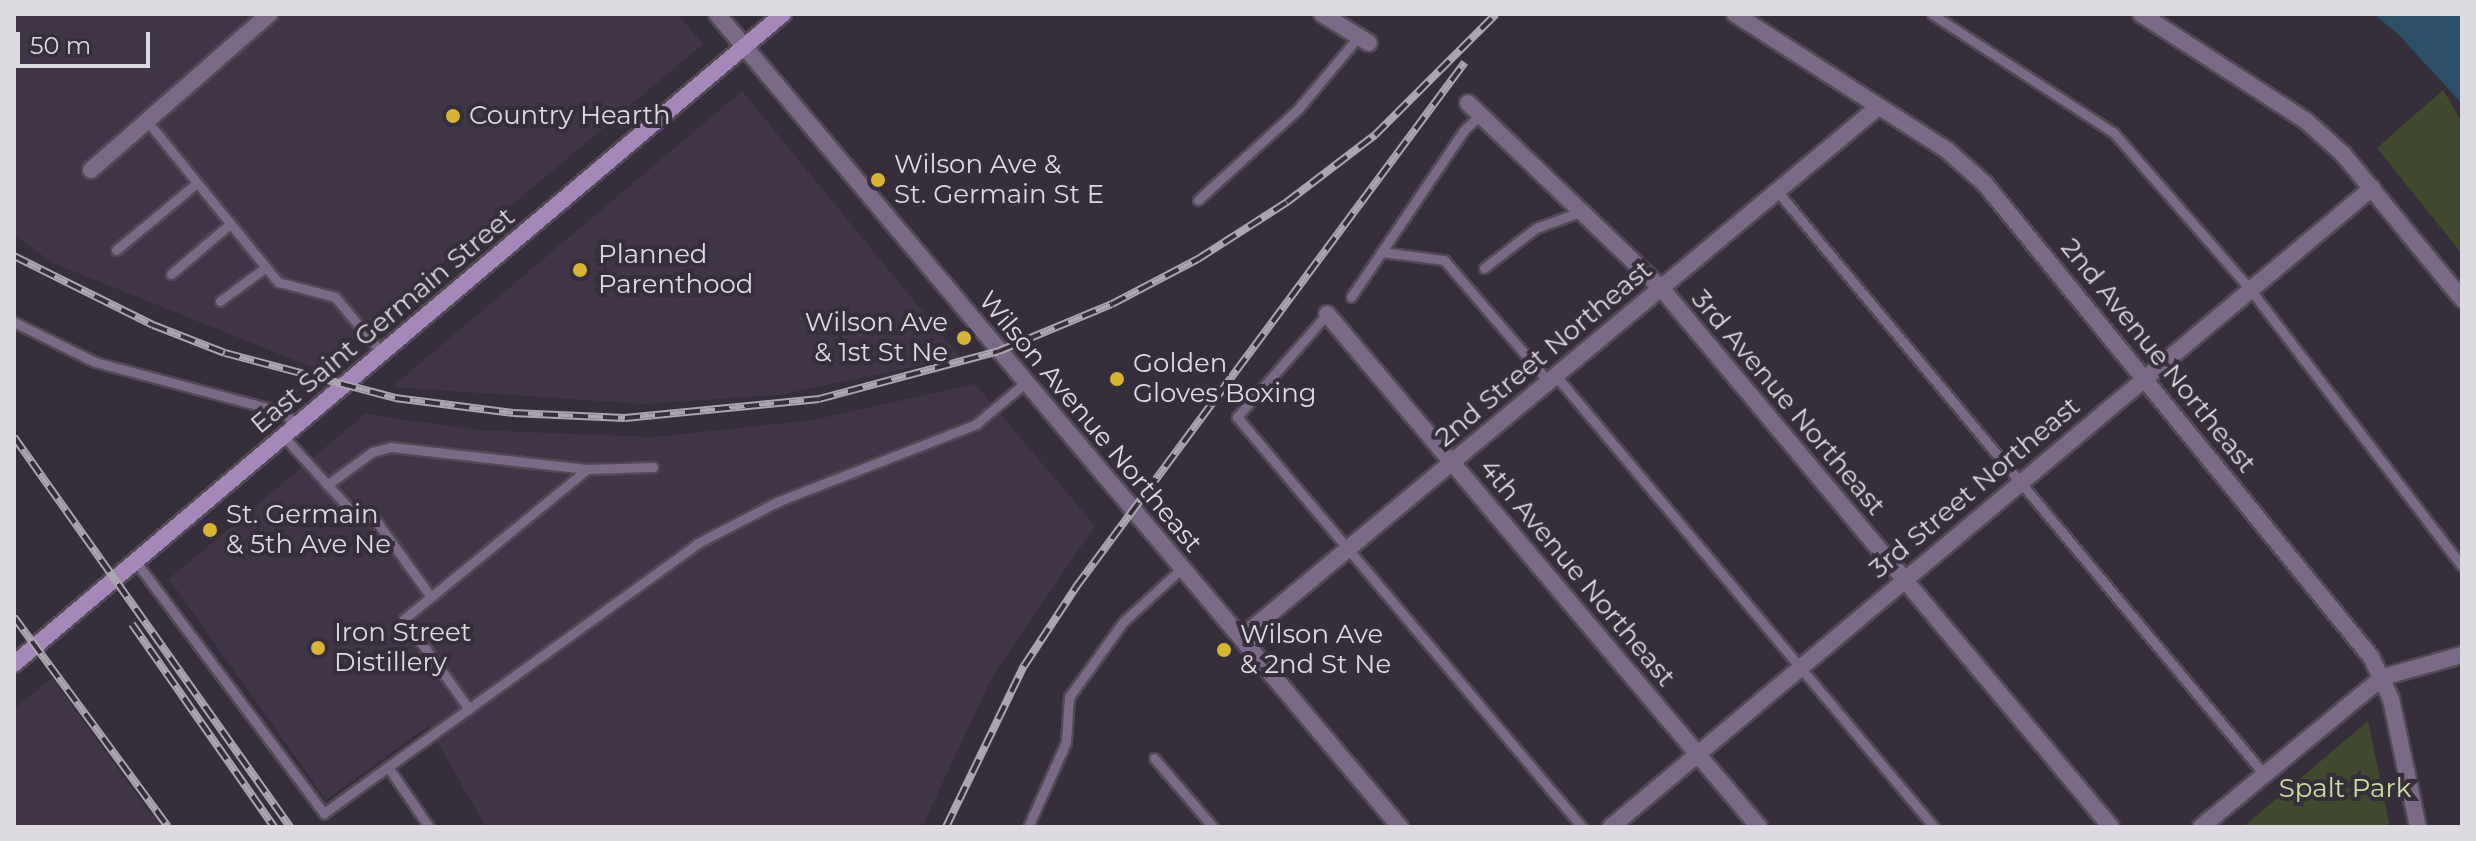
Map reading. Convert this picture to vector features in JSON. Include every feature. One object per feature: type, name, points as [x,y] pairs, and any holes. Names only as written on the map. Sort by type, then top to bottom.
[{"type":"main road","name":"East Saint Germain Street","points":[[14,664],[783,14]]},
{"type":"street","points":[[91,170],[269,14]]},
{"type":"street","name":"Wilson Avenue Northeast","points":[[717,14],[1400,827]]},
{"type":"street","points":[[1322,14],[1363,40]]},
{"type":"street","name":"2nd Avenue Northeast","points":[[1735,14],[1948,151],[1985,184],[2145,377],[2383,677],[2418,827]]},
{"type":"street","points":[[2141,14],[2305,120],[2372,188],[2462,299]]},
{"type":"street","name":"2nd Street Northeast","points":[[1241,638],[1878,107]]},
{"type":"street","name":"3rd Avenue Northeast","points":[[1474,109],[1661,288],[2111,827]]},
{"type":"street","name":"3rd Street Northeast","points":[[1611,827],[2372,188]]},
{"type":"street","name":"4th Avenue Northeast","points":[[1327,314],[1759,827]]},
{"type":"street","points":[[2201,827],[2383,677],[2462,655]]},
{"type":"lane","points":[[1932,14],[2114,133],[2250,289],[2462,566]]},
{"type":"lane","points":[[1198,200],[1298,109],[1363,40]]},
{"type":"lane","points":[[1351,297],[1464,130],[1474,109]]},
{"type":"lane","points":[[147,121],[278,282],[335,297],[382,353]]},
{"type":"lane","points":[[116,250],[197,183]]},
{"type":"lane","points":[[1777,191],[2023,480],[2264,774]]},
{"type":"lane","points":[[1484,268],[1536,228],[1583,211]]},
{"type":"lane","points":[[171,274],[230,224]]},
{"type":"lane","points":[[1382,252],[1444,260],[1552,379],[1934,827]]},
{"type":"lane","points":[[220,301],[266,267]]},
{"type":"lane","points":[[1327,314],[1237,417],[1351,548],[1582,827]]},
{"type":"lane","points":[[14,322],[95,362],[276,410],[299,424]]},
{"type":"lane","points":[[136,562],[324,813],[725,527],[779,501],[976,424],[1026,382]]},
{"type":"lane","points":[[284,437],[358,518],[374,518],[431,597]]},
{"type":"lane","points":[[327,485],[372,452],[391,447],[587,469],[653,467]]},
{"type":"lane","points":[[469,709],[404,619],[587,469]]},
{"type":"lane","points":[[1028,827],[1066,742],[1069,697],[1123,622],[1182,568]]},
{"type":"lane","points":[[1154,758],[1213,827]]},
{"type":"lane","points":[[388,767],[429,827]]},
{"type":"shaded area","points":[[14,14],[677,14],[703,44],[317,369],[53,263],[14,235]]},
{"type":"shaded area","points":[[742,91],[960,357],[779,395],[643,404],[392,387]]},
{"type":"shaded area","points":[[975,384],[1095,526],[992,677],[922,827],[486,827],[428,726],[326,800],[169,579],[365,414],[479,430],[654,437],[813,420]]},
{"type":"shaded area","points":[[52,678],[150,813],[175,827],[14,827],[14,709]]},
{"type":"green space","points":[[2443,90],[2462,122],[2462,254],[2377,148]]},
{"type":"green space","name":"Spalt Park","points":[[2368,721],[2390,827],[2243,827]]},
{"type":"water","points":[[2374,14],[2462,14],[2462,104],[2399,35]]},
{"type":"railway","points":[[14,256],[153,325],[225,353],[395,398],[513,413],[625,418],[819,399],[999,351],[1112,304],[1198,259],[1287,202],[1375,135],[1496,14]]},
{"type":"railway","points":[[946,827],[1024,666],[1076,587],[1465,62]]},
{"type":"railway","points":[[14,437],[290,827]]},
{"type":"railway","points":[[14,617],[168,827]]},
{"type":"railway","points":[[132,624],[274,827]]},
{"type":"place","name":"Country Hearth","points":[[453,116]]},
{"type":"place","name":"Wilson Ave & St. Germain St E","points":[[878,180]]},
{"type":"place","name":"Planned Parenthood","points":[[580,270]]},
{"type":"place","name":"Wilson Ave & 1st St Ne","points":[[964,338]]},
{"type":"place","name":"Golden Gloves Boxing","points":[[1117,379]]},
{"type":"place","name":"St. Germain & 5th Ave Ne","points":[[210,530]]},
{"type":"place","name":"Iron Street Distillery","points":[[318,648]]},
{"type":"place","name":"Wilson Ave & 2nd St Ne","points":[[1224,650]]}]
